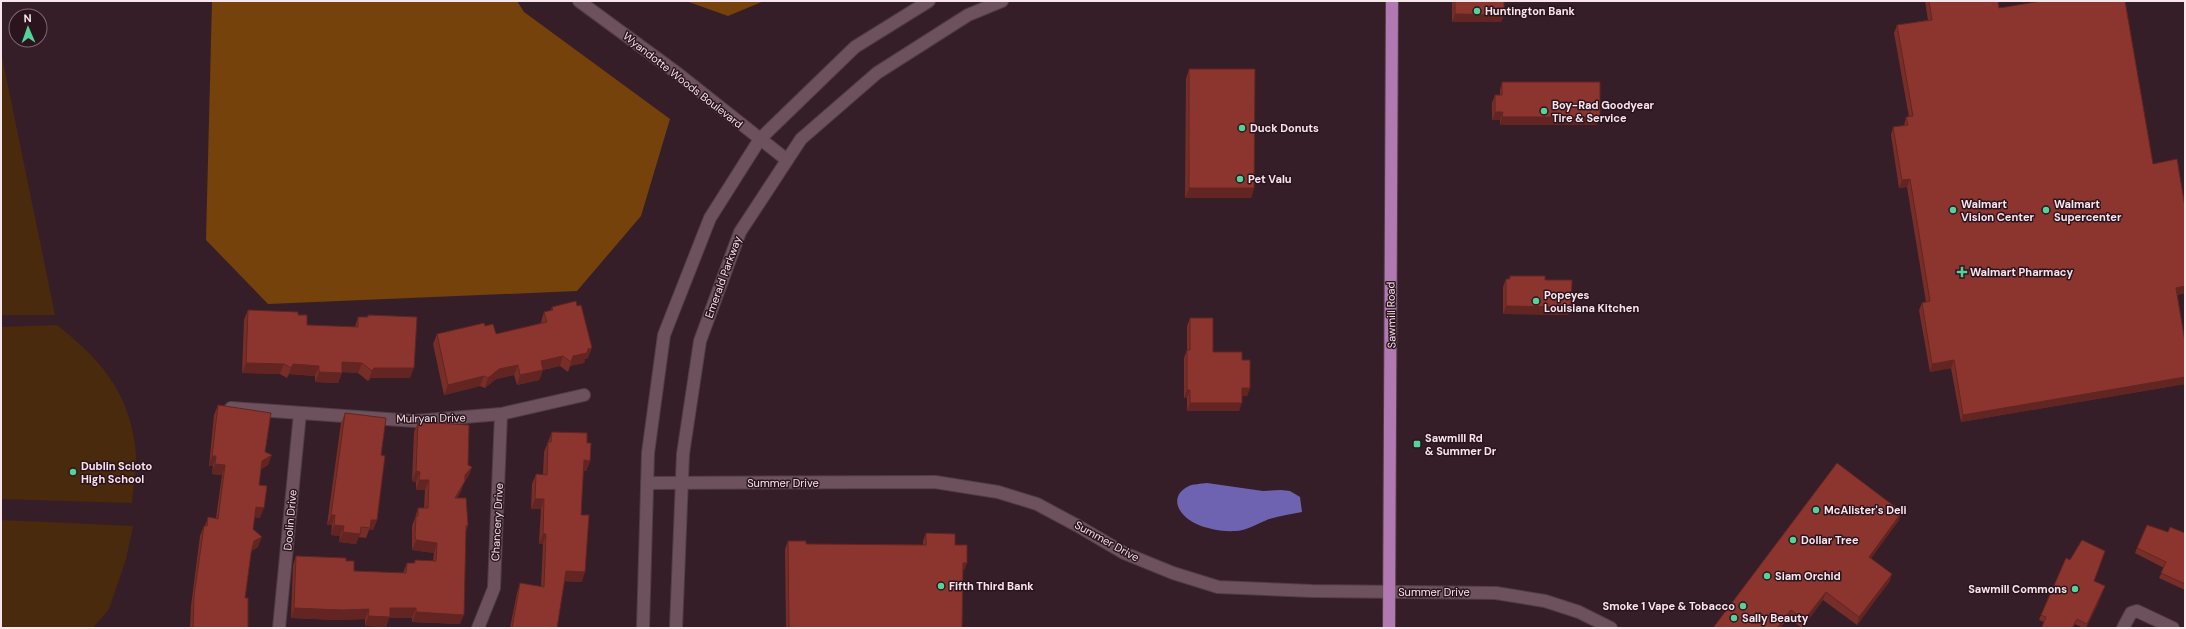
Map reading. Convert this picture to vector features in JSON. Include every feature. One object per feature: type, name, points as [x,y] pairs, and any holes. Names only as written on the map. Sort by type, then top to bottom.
[{"type":"main road","name":"Sawmill Road","points":[[1389,628],[1392,1]]},
{"type":"street","name":"Wyandotte Woods Boulevard","points":[[579,1],[677,73],[787,160]]},
{"type":"street","points":[[643,628],[648,453],[664,335],[710,218],[760,139],[855,47],[928,1]]},
{"type":"street","name":"Emerald Parkway","points":[[676,628],[683,454],[700,341],[740,232],[801,139],[877,73],[968,15],[1002,1]]},
{"type":"street","name":"Mulryan Drive","points":[[228,408],[415,421],[501,414],[584,395]]},
{"type":"street","name":"Doolin Drive","points":[[279,628],[300,413]]},
{"type":"street","name":"Chancery Drive","points":[[478,628],[494,588],[501,414]]},
{"type":"street","name":"Summer Drive","points":[[647,483],[935,482],[998,492],[1037,504],[1124,553],[1173,573],[1218,587],[1312,591],[1473,592],[1533,598],[1579,612],[1611,628]]},
{"type":"street","points":[[2123,628],[2131,613],[2137,611],[2173,628]]},
{"type":"shaded area","points":[[212,1],[517,1],[524,12],[670,119],[641,216],[577,291],[268,304],[206,240]]},
{"type":"shaded area","points":[[686,1],[764,1],[728,16]]},
{"type":"shaded area","points":[[1,52],[55,315],[1,315]]},
{"type":"shaded area","points":[[57,325],[86,350],[109,376],[125,407],[131,425],[136,452],[132,503],[1,499],[1,327]]},
{"type":"shaded area","points":[[1207,483],[1263,491],[1290,491],[1300,497],[1302,512],[1269,519],[1239,531],[1224,531],[1204,527],[1188,519],[1180,511],[1177,502],[1180,493],[1184,489],[1191,485]]},
{"type":"shaded area","points":[[1,520],[133,526],[126,559],[109,609],[93,628],[1,628]]},
{"type":"building","name":"Huntington Bank","points":[[1455,1],[1504,1],[1504,15],[1455,14]]},
{"type":"building","name":"Walmart Supercenter","points":[[1929,1],[1998,1],[1999,8],[2042,1],[2125,1],[2153,164],[2177,159],[2185,207],[2185,286],[2176,288],[2185,342],[2185,377],[1963,415],[1954,360],[1932,364],[1922,303],[1930,301],[1910,179],[1902,180],[1893,127],[1908,125],[1906,117],[1913,116],[1897,25],[1932,20]]},
{"type":"building","points":[[1189,69],[1255,69],[1254,188],[1189,188]]},
{"type":"building","name":"Boy-Rad Goodyear Tire & Service","points":[[1502,82],[1600,82],[1600,117],[1502,117],[1503,112],[1495,112],[1495,95],[1502,95]]},
{"type":"building","name":"Popeyes Louisiana Kitchen","points":[[1510,276],[1545,276],[1545,280],[1572,280],[1571,307],[1506,306],[1506,279],[1510,279]]},
{"type":"building","points":[[576,301],[577,306],[581,305],[592,348],[588,349],[587,353],[573,356],[571,362],[563,356],[541,361],[543,370],[520,375],[518,365],[499,369],[488,378],[484,376],[448,385],[437,334],[484,323],[485,326],[493,324],[496,334],[547,322],[544,312],[553,310],[552,307]]},
{"type":"building","points":[[248,310],[298,312],[298,315],[307,315],[307,325],[358,327],[358,317],[368,317],[368,315],[417,317],[414,368],[374,368],[372,371],[362,363],[342,362],[342,373],[319,372],[319,366],[293,364],[291,368],[284,364],[246,363]]},
{"type":"building","points":[[1190,318],[1213,318],[1213,352],[1242,352],[1242,360],[1250,360],[1250,388],[1242,388],[1242,403],[1190,403],[1190,390],[1187,390],[1187,350],[1190,350]]},
{"type":"building","points":[[218,405],[271,413],[265,452],[272,455],[262,461],[259,485],[267,486],[264,508],[256,507],[253,529],[262,537],[254,541],[245,598],[248,598],[248,628],[193,628],[194,596],[204,526],[207,526],[208,517],[218,519],[225,465],[215,464],[216,456],[212,456]]},
{"type":"building","points":[[345,413],[386,418],[381,455],[385,456],[377,520],[371,520],[370,528],[361,527],[360,534],[343,532],[344,526],[334,525],[335,515],[331,515]]},
{"type":"building","points":[[418,422],[469,425],[468,465],[472,467],[465,475],[465,481],[455,498],[466,498],[468,525],[466,526],[464,615],[416,612],[416,608],[390,608],[390,617],[368,616],[369,609],[342,610],[294,608],[296,556],[346,558],[346,561],[354,561],[354,571],[406,573],[407,563],[415,563],[415,560],[436,561],[437,543],[416,540],[415,536],[418,508],[428,508],[429,480],[419,480],[420,472],[416,471]]},
{"type":"building","points":[[552,432],[587,433],[587,443],[591,443],[590,461],[584,460],[581,515],[589,515],[585,572],[566,571],[557,628],[512,628],[520,583],[544,587],[546,534],[543,534],[544,499],[535,499],[536,474],[547,475],[548,442],[551,442]]},
{"type":"building","points":[[1837,463],[1902,512],[1869,557],[1892,574],[1859,617],[1826,592],[1804,620],[1791,610],[1777,628],[1713,628]]},
{"type":"building","points":[[2147,525],[2168,532],[2170,527],[2185,533],[2185,584],[2161,573],[2166,562],[2137,548]]},
{"type":"building","points":[[926,533],[955,534],[955,545],[967,545],[967,563],[963,563],[962,628],[789,628],[788,541],[806,541],[806,544],[926,545]]},
{"type":"building","name":"Sawmill Commons","points":[[2082,540],[2105,551],[2094,581],[2105,586],[2087,624],[2077,619],[2072,628],[2044,628],[2042,627],[2046,617],[2041,615],[2066,558],[2070,560]]},
{"type":"place","name":"Huntington Bank","points":[[1477,11]]},
{"type":"place","name":"Boy-Rad Goodyear Tire & Service","points":[[1544,111]]},
{"type":"place","name":"Duck Donuts","points":[[1242,128]]},
{"type":"place","name":"Pet Valu","points":[[1240,179]]},
{"type":"place","name":"Walmart Vision Center","points":[[1953,210]]},
{"type":"place","name":"Walmart Supercenter","points":[[2046,210]]},
{"type":"place","name":"Walmart Pharmacy","points":[[1962,272]]},
{"type":"place","name":"Popeyes Louisiana Kitchen","points":[[1536,301]]},
{"type":"place","name":"Sawmill Rd & Summer Dr","points":[[1417,444]]},
{"type":"place","name":"Dublin Scioto High School","points":[[73,472]]},
{"type":"place","name":"McAlister's Deli","points":[[1816,510]]},
{"type":"place","name":"Dollar Tree","points":[[1793,540]]},
{"type":"place","name":"Siam Orchid","points":[[1767,576]]},
{"type":"place","name":"Fifth Third Bank","points":[[941,586]]},
{"type":"place","name":"Sawmill Commons","points":[[2075,589]]},
{"type":"place","name":"Smoke 1 Vape & Tobacco","points":[[1743,606]]},
{"type":"place","name":"Sally Beauty","points":[[1734,618]]}]
